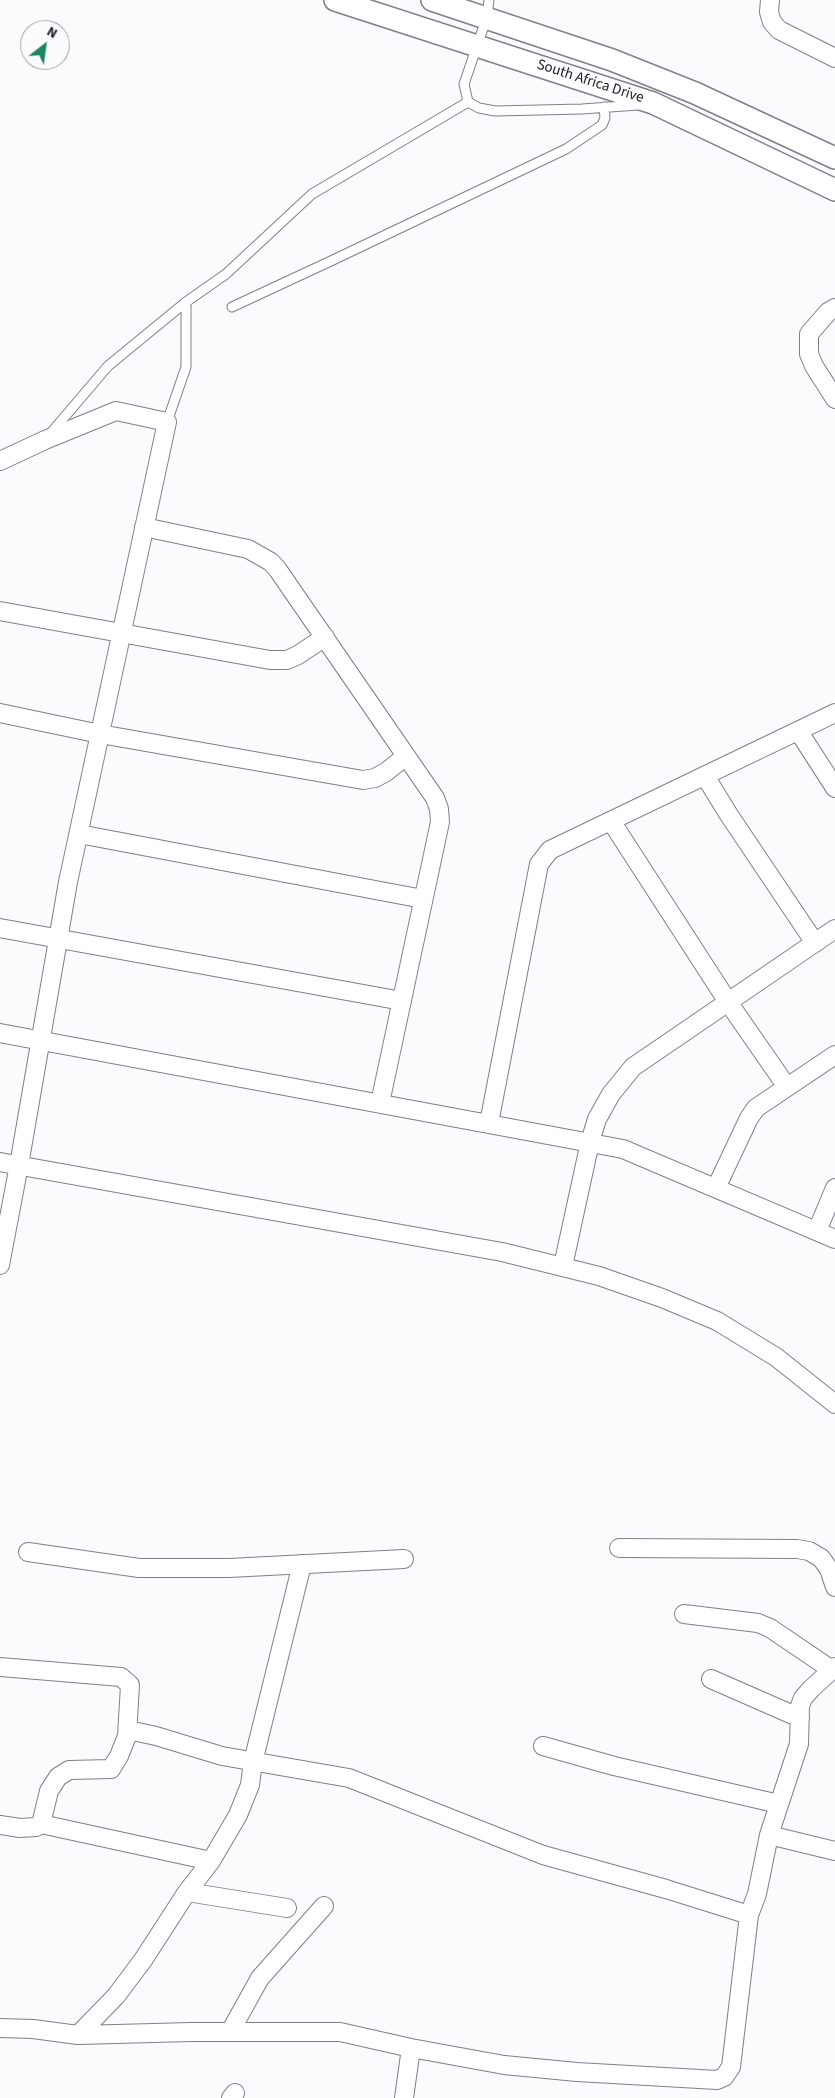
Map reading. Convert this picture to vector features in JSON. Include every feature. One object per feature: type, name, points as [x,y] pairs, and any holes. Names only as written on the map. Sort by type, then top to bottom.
[{"type":"street","name":"South Africa Drive","points":[[335,0],[653,103],[835,190]]},
{"type":"street","name":"South Africa Drive","points":[[432,0],[488,9],[695,93],[835,158]]},
{"type":"street","points":[[770,0],[769,12],[772,22],[778,30],[835,58]]},
{"type":"street","points":[[835,308],[815,324],[809,334],[809,354],[814,366],[835,399]]},
{"type":"street","points":[[0,461],[116,411],[167,422],[79,834],[20,1165],[0,1265]]},
{"type":"street","points":[[144,527],[248,550],[260,554],[278,570],[435,798],[439,809],[440,822],[380,1103]]},
{"type":"street","points":[[0,611],[270,660],[287,660],[298,656],[325,637]]},
{"type":"street","points":[[0,713],[100,734],[364,780],[380,775],[406,756]]},
{"type":"street","points":[[488,1123],[539,864],[550,850],[799,732],[835,713]]},
{"type":"street","points":[[799,732],[835,788]]},
{"type":"street","points":[[706,776],[729,815],[815,943]]},
{"type":"street","points":[[611,821],[728,1002],[787,1087]]},
{"type":"street","points":[[79,834],[423,899]]},
{"type":"street","points":[[0,928],[402,1001]]},
{"type":"street","points":[[562,1266],[590,1142],[597,1119],[610,1094],[633,1067],[835,929]]},
{"type":"street","points":[[0,1032],[623,1149],[835,1239]]},
{"type":"street","points":[[716,1188],[749,1118],[756,1108],[835,1055]]},
{"type":"street","points":[[0,1162],[502,1252],[599,1276],[717,1321],[776,1357],[835,1404]]},
{"type":"street","points":[[817,1231],[835,1188]]},
{"type":"street","points":[[620,1548],[797,1549],[808,1551],[821,1558],[829,1569],[835,1587]]},
{"type":"street","points":[[28,1552],[139,1568],[229,1568],[404,1559]]},
{"type":"street","points":[[78,2034],[116,1996],[143,1960],[187,1892],[211,1861],[238,1815],[250,1785],[253,1762],[302,1564]]},
{"type":"street","points":[[0,2028],[33,2029],[78,2034],[340,2032],[411,2048],[504,2065],[577,2072],[717,2080],[724,2077],[731,2067],[749,1915],[757,1894],[779,1804],[800,1744],[800,1706],[803,1698],[833,1668],[770,1628],[758,1623],[684,1614]]},
{"type":"street","points":[[0,1668],[121,1677],[130,1685],[127,1736],[119,1756],[111,1769],[69,1770],[58,1778],[49,1791],[41,1824]]},
{"type":"street","points":[[711,1679],[800,1718]]},
{"type":"street","points":[[127,1736],[133,1731],[145,1733],[222,1756],[349,1778],[543,1855],[666,1889],[749,1915]]},
{"type":"street","points":[[543,1746],[614,1766],[779,1804]]},
{"type":"street","points":[[0,1825],[20,1828],[36,1827],[41,1824],[211,1861]]},
{"type":"street","points":[[770,1835],[835,1851]]},
{"type":"street","points":[[187,1892],[287,1908]]},
{"type":"street","points":[[230,2032],[260,1978],[324,1906]]},
{"type":"street","points":[[404,2098],[411,2048]]},
{"type":"lane","points":[[488,9],[464,84],[468,102],[479,108],[495,110],[604,108],[653,103]]},
{"type":"lane","points":[[45,440],[108,366],[186,302],[226,274],[312,194],[468,102]]},
{"type":"lane","points":[[232,307],[566,149],[602,125],[605,118],[604,108]]},
{"type":"lane","points":[[167,422],[186,368],[186,302]]}]
